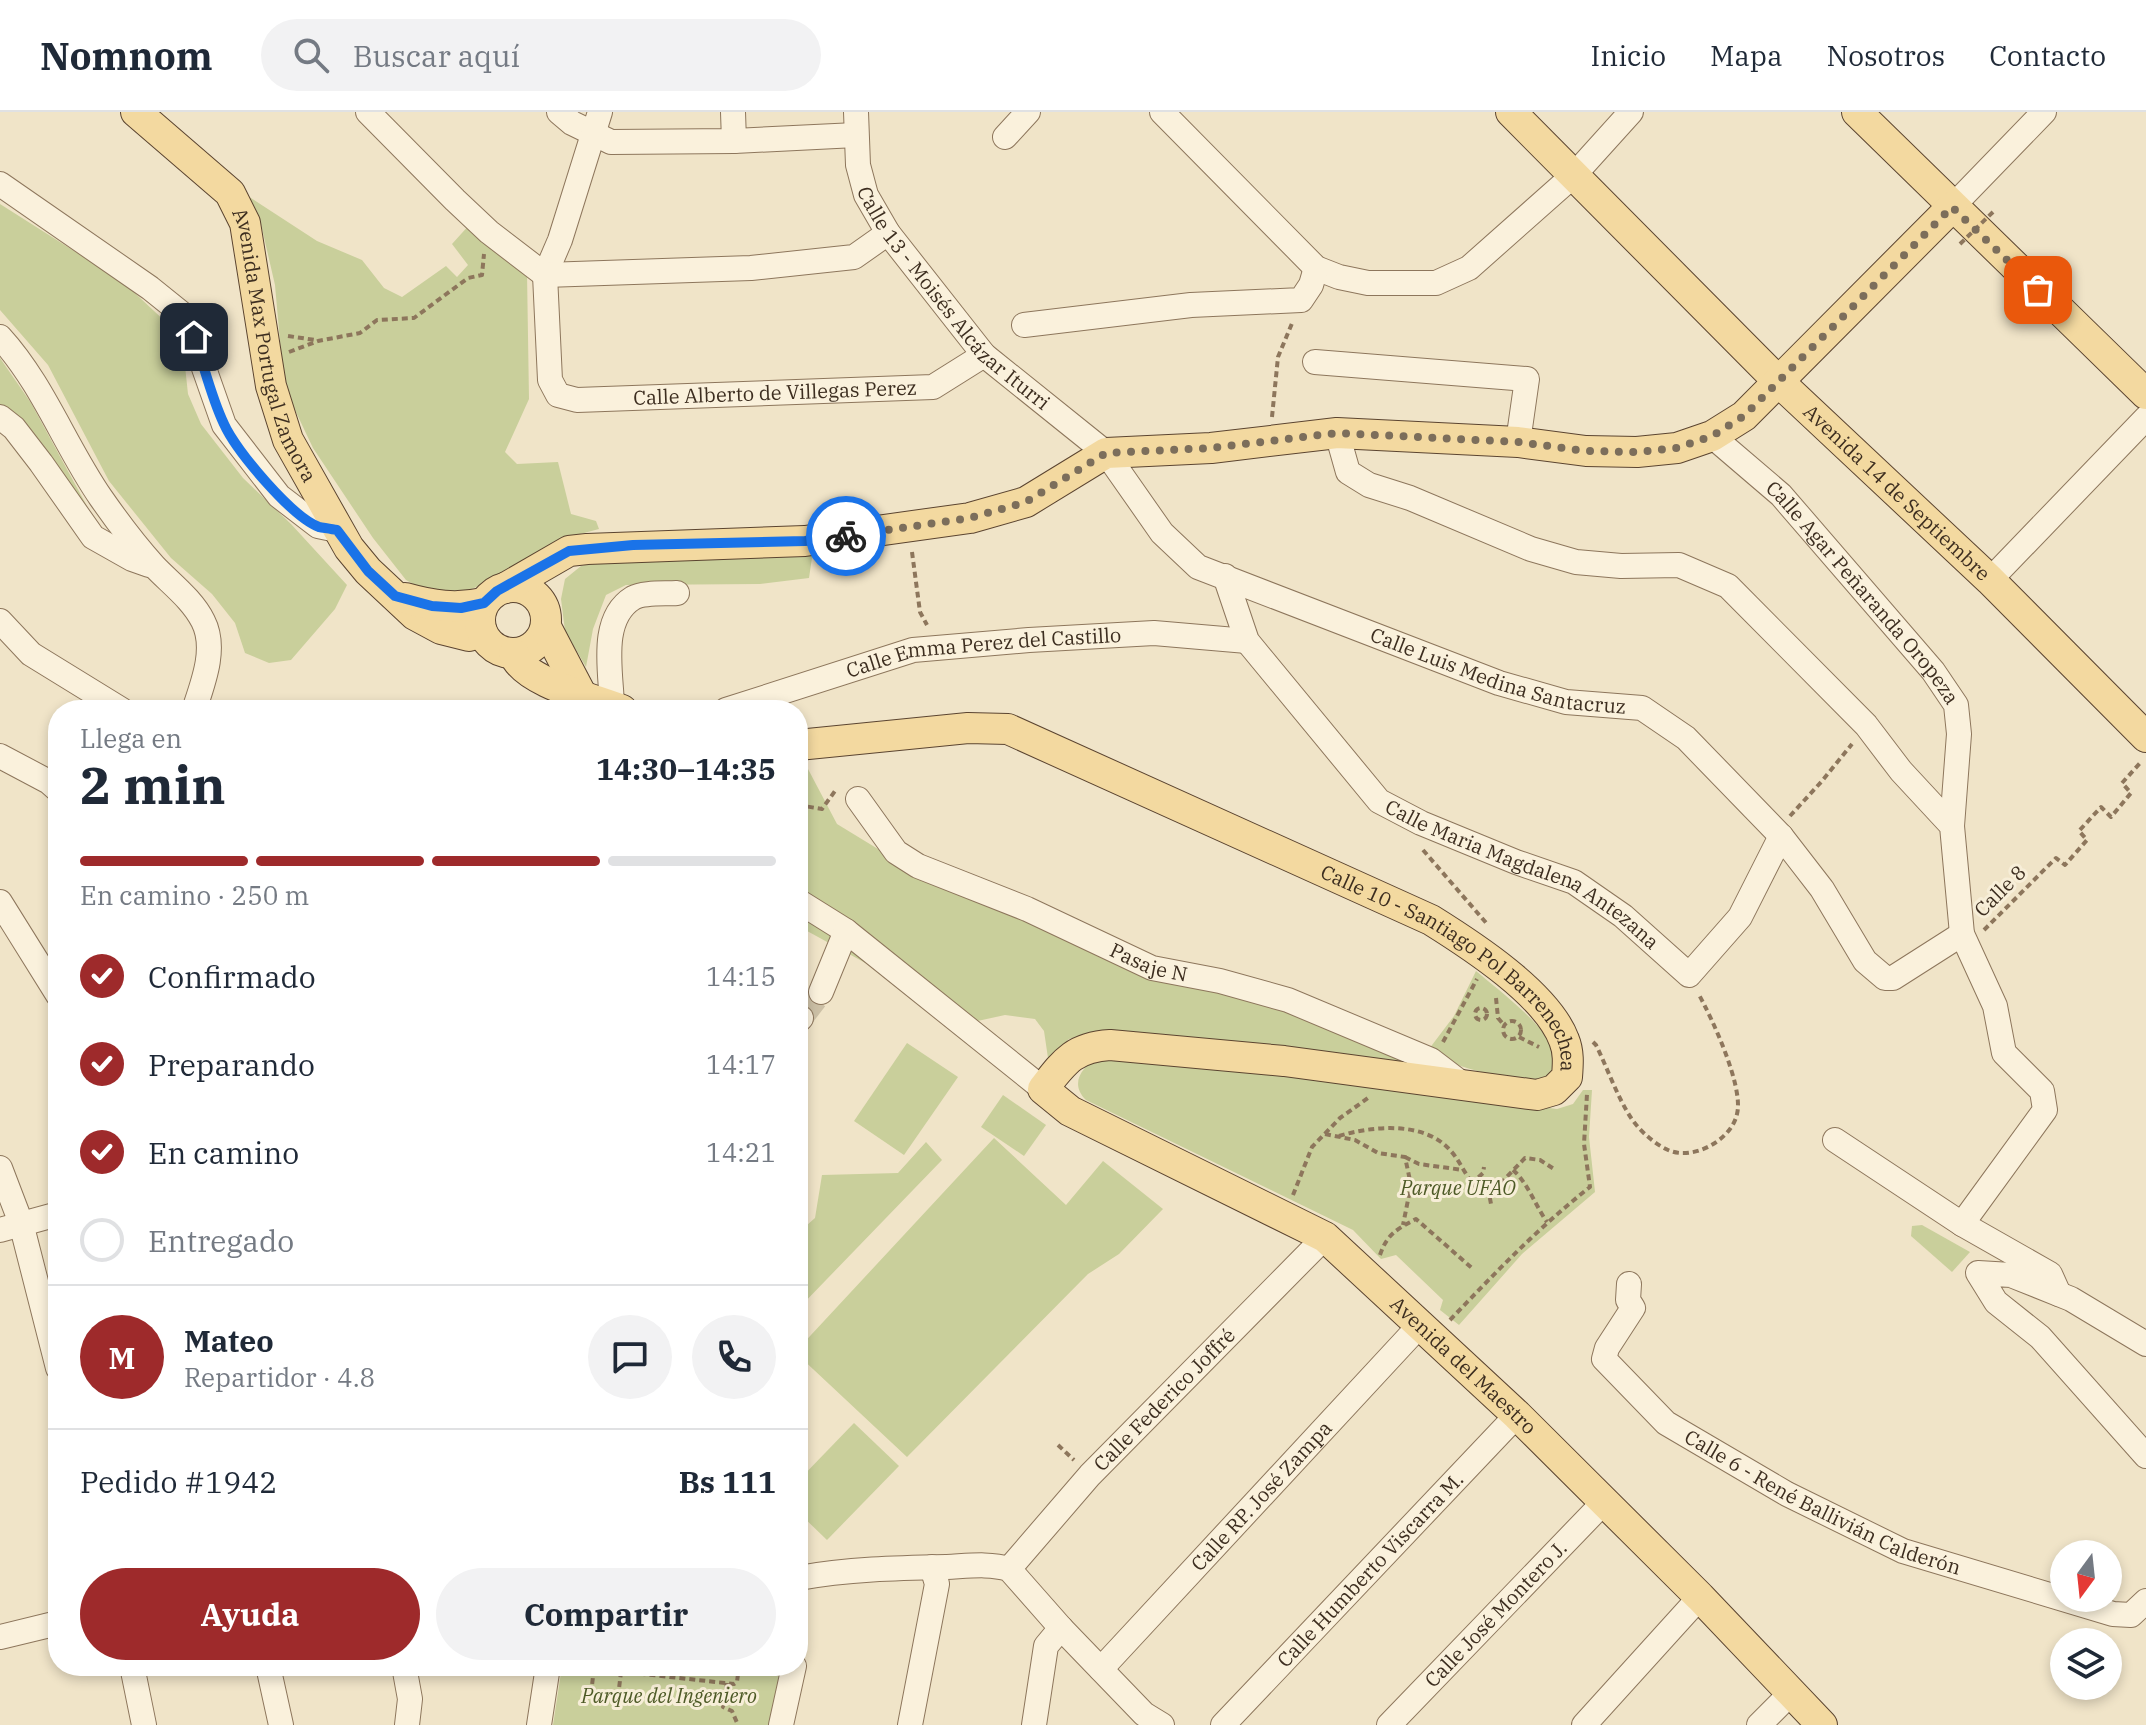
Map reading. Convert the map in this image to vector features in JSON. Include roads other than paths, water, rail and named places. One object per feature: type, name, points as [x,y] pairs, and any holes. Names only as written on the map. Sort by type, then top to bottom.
[{"type":"main road","name":"Avenida Max Portugal Zamora","points":[[136,112],[230,193],[245,223],[271,386],[288,440],[337,530],[368,571],[415,615],[441,629],[469,636],[490,608]]},
{"type":"main road","name":"Avenida 14 de Septiembre","points":[[1511,112],[1779,382],[1990,580],[2146,737]]},
{"type":"main road","points":[[1857,112],[2146,394]]},
{"type":"main road","points":[[490,608],[569,551],[633,545],[805,541],[970,518],[1026,502],[1106,453],[1211,448],[1337,433],[1518,442],[1586,451],[1637,452],[1677,448],[1712,436],[1744,416],[1952,207]]},
{"type":"main road","points":[[490,608],[494,648],[514,654],[534,646],[552,584],[587,549]]},
{"type":"main road","points":[[490,608],[516,587],[537,597],[581,694]]},
{"type":"main road","points":[[514,654],[517,663],[533,675],[596,700]]},
{"type":"main road","name":"Calle 10 - Santiago Pol Barrenechea","points":[[808,744],[968,728],[1008,729],[1431,920],[1489,957],[1550,1016],[1564,1038],[1568,1056],[1567,1077],[1554,1090],[1537,1095],[1284,1061],[1110,1045],[1091,1046],[1078,1051],[1061,1066],[1043,1089]]},
{"type":"main road","name":"Avenida del Maestro","points":[[1043,1089],[1070,1111],[1325,1237],[1517,1415],[1700,1597],[1822,1725]]},
{"type":"street","points":[[368,112],[489,232],[545,275],[751,268],[854,257],[888,233]]},
{"type":"street","points":[[559,112],[572,123],[597,122]]},
{"type":"street","points":[[733,112],[734,141]]},
{"type":"street","points":[[1005,137],[1028,112]]},
{"type":"street","points":[[1162,112],[1316,268],[1368,283],[1436,283],[1469,268],[1575,174],[1631,112]]},
{"type":"street","points":[[1952,207],[2044,112]]},
{"type":"street","points":[[545,275],[560,240],[597,122]]},
{"type":"street","points":[[597,122],[611,142],[734,141],[856,123]]},
{"type":"street","name":"Calle 13 - Moisés Alcázar Iturri","points":[[856,123],[858,165],[866,195],[888,233],[984,355],[1106,453]]},
{"type":"street","points":[[0,184],[186,317],[224,425],[279,496],[318,526],[337,530]]},
{"type":"street","points":[[1024,325],[1191,305],[1301,300],[1311,285],[1316,268]]},
{"type":"street","name":"Calle Alberto de Villegas Perez","points":[[545,275],[550,380],[558,395],[577,400],[933,387],[984,355]]},
{"type":"street","points":[[0,337],[33,379],[100,498],[203,621],[209,640],[208,660],[197,700]]},
{"type":"street","points":[[1315,362],[1527,379],[1518,442]]},
{"type":"street","points":[[0,417],[14,428],[93,537],[132,559],[155,567]]},
{"type":"street","points":[[1990,580],[2146,418]]},
{"type":"street","points":[[1337,433],[1348,472],[1369,485],[1410,498],[1531,549],[1576,562],[1621,566],[1679,565],[1728,586],[1866,725],[1901,771],[1952,826]]},
{"type":"street","name":"Calle Agar Peñaranda Oropeza","points":[[1712,436],[1781,495],[1933,671],[1956,705],[1959,734],[1952,826],[1965,940],[1995,1006],[2004,1053],[2042,1091],[2045,1110],[1962,1224]]},
{"type":"street","name":"Calle Luis Medina Santacruz","points":[[1106,453],[1162,533],[1198,567],[1499,683],[1566,702],[1642,708],[1686,738],[1781,836],[1822,889],[1865,961],[1885,978],[1893,978],[1965,940]]},
{"type":"street","name":"Calle Maria Magdalena Antezana","points":[[1225,576],[1247,641],[1379,801],[1421,823],[1574,882],[1623,916],[1689,975],[1740,917],[1781,836]]},
{"type":"street","points":[[616,700],[610,636],[619,612],[635,597],[677,593]]},
{"type":"street","points":[[0,621],[31,654],[106,700]]},
{"type":"street","name":"Calle Emma Perez del Castillo","points":[[757,700],[913,650],[1154,633],[1247,641]]},
{"type":"street","points":[[0,756],[48,781]]},
{"type":"street","name":"Pasaje N","points":[[858,799],[896,852],[918,866],[1027,909],[1152,968],[1220,981],[1288,1000],[1431,1060],[1465,1086]]},
{"type":"street","points":[[0,902],[48,979]]},
{"type":"street","points":[[808,907],[846,931],[1043,1089]]},
{"type":"street","points":[[821,992],[846,931]]},
{"type":"street","points":[[1835,1140],[1962,1224],[2050,1274],[2059,1294]]},
{"type":"street","points":[[0,1168],[10,1226],[48,1338]]},
{"type":"street","points":[[10,1226],[48,1216]]},
{"type":"street","name":"Calle Federico Joffré","points":[[1009,1569],[1090,1475],[1325,1237]]},
{"type":"street","points":[[2146,1344],[2059,1294],[2011,1275],[1978,1273],[1996,1302],[2040,1337],[2146,1456]]},
{"type":"street","name":"Calle 6 - René Ballivián Calderón","points":[[1629,1284],[1628,1300],[1633,1308],[1607,1348],[1604,1359],[1666,1423],[1787,1494],[1903,1551],[2113,1614],[2131,1615],[2146,1601]]},
{"type":"street","name":"Calle RP. José Zampa","points":[[1101,1669],[1428,1330]]},
{"type":"street","name":"Calle Humberto Viscarra M.","points":[[1223,1725],[1517,1415]]},
{"type":"street","name":"Calle José Montero J.","points":[[1389,1725],[1603,1503]]},
{"type":"street","points":[[808,1576],[932,1567],[998,1565],[1009,1569],[1144,1714],[1162,1725]]},
{"type":"street","points":[[910,1725],[937,1584],[932,1567]]},
{"type":"street","points":[[1584,1725],[1700,1597]]},
{"type":"street","points":[[0,1637],[48,1625]]},
{"type":"street","points":[[1034,1725],[1046,1646],[1061,1628]]},
{"type":"street","points":[[134,1676],[144,1725]]},
{"type":"street","points":[[270,1676],[281,1725]]},
{"type":"street","points":[[406,1676],[410,1699],[407,1725]]},
{"type":"street","points":[[539,1725],[546,1676]]},
{"type":"street","points":[[781,1725],[792,1676]]},
{"type":"street","points":[[1759,1725],[1790,1694]]},
{"type":"tunnel","points":[[808,1009],[821,992]]},
{"type":"park label","name":"Parque UFAO","points":[[1458,1188]]},
{"type":"park label","name":"Parque del Ingeniero","points":[[669,1696]]}]
